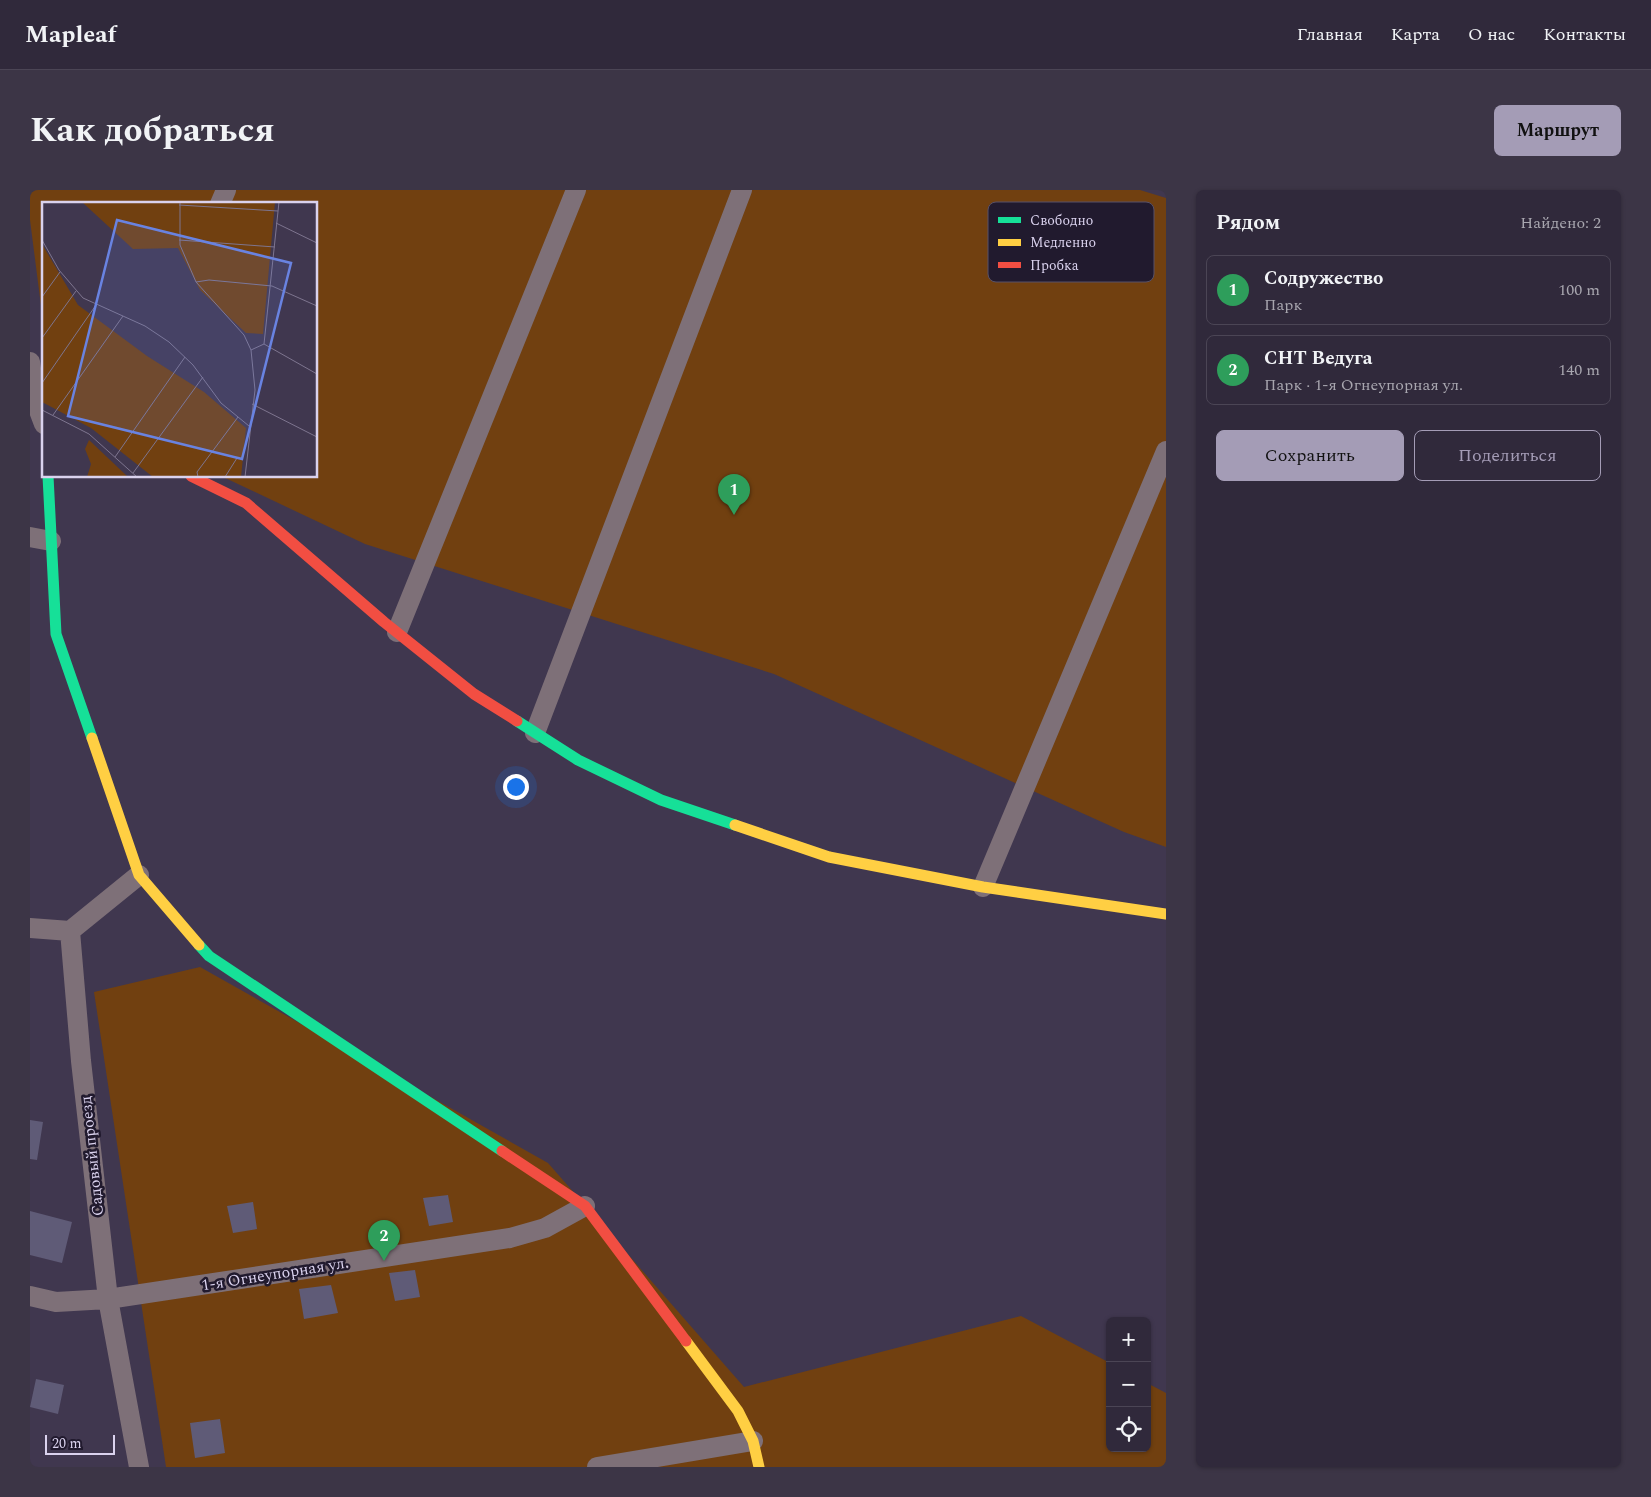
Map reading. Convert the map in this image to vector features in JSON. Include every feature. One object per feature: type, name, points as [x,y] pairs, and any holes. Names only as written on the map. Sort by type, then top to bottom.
[{"type":"street","points":[[221,202],[226,190]]},
{"type":"street","points":[[397,632],[576,190]]},
{"type":"street","points":[[535,733],[742,190]]},
{"type":"street","points":[[30,362],[40,405]]},
{"type":"street","points":[[983,887],[1166,450]]},
{"type":"street","points":[[48,478],[56,634],[139,875],[209,956],[585,1206],[738,1411],[752,1441],[759,1467]]},
{"type":"street","points":[[195,478],[246,503],[397,632],[474,694],[578,760],[671,803],[830,857],[983,887],[1165,911]]},
{"type":"street","points":[[30,536],[51,541]]},
{"type":"street","points":[[30,928],[70,931],[139,875]]},
{"type":"street","name":"Садовый проезд","points":[[70,931],[81,1061],[108,1299],[139,1467]]},
{"type":"street","name":"1-я Огнеупорная ул.","points":[[30,1296],[56,1302],[108,1299],[510,1238],[546,1228],[585,1206]]},
{"type":"street","points":[[597,1467],[752,1441]]},
{"type":"shaded area","points":[[30,190],[1140,190],[1166,198],[1166,847],[1124,832],[774,674],[365,544],[225,478],[318,478],[318,202],[42,202],[42,313],[30,220]]},
{"type":"shaded area","points":[[200,967],[548,1163],[744,1387],[1021,1316],[1106,1361],[1106,1452],[1151,1452],[1151,1385],[1166,1393],[1166,1467],[166,1467],[94,992]]},
{"type":"building","points":[[30,1120],[43,1122],[37,1160],[30,1159]]},
{"type":"building","points":[[448,1195],[453,1222],[429,1226],[423,1198]]},
{"type":"building","points":[[253,1202],[257,1229],[233,1233],[227,1206]]},
{"type":"building","points":[[30,1211],[72,1222],[62,1263],[30,1255]]},
{"type":"building","points":[[415,1270],[420,1297],[395,1301],[389,1273]]},
{"type":"building","points":[[331,1285],[338,1313],[304,1319],[299,1289]]},
{"type":"building","points":[[36,1379],[64,1385],[58,1414],[30,1407]]},
{"type":"building","points":[[220,1419],[225,1453],[195,1458],[190,1423]]},
{"type":"traffic: fast","points":[[48,478],[56,634],[92,738]]},
{"type":"traffic: fast","points":[[517,721],[578,760],[661,800],[735,825]]},
{"type":"traffic: fast","points":[[199,945],[209,956],[502,1151]]},
{"type":"traffic: slow","points":[[92,738],[139,875],[199,945]]},
{"type":"traffic: slow","points":[[735,825],[829,857],[983,887],[1166,914]]},
{"type":"traffic: slow","points":[[686,1341],[738,1411],[753,1441],[759,1467]]},
{"type":"traffic: jam","points":[[195,478],[246,503],[384,622],[474,694],[517,721]]},
{"type":"traffic: jam","points":[[502,1151],[585,1206],[686,1341]]},
{"type":"place","name":"Содружество","points":[[734,515]]},
{"type":"place","name":"СНТ Ведуга","points":[[384,1261]]}]
